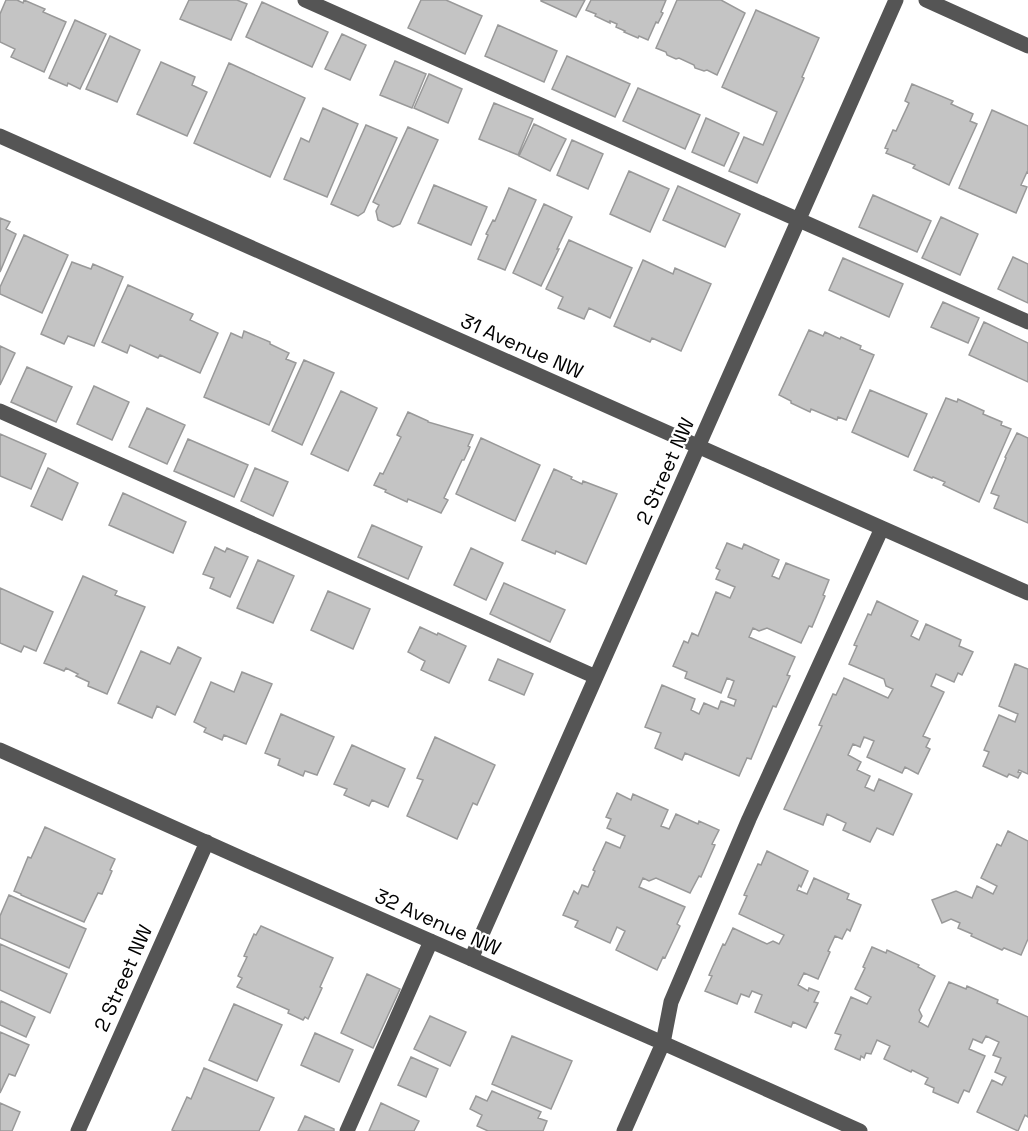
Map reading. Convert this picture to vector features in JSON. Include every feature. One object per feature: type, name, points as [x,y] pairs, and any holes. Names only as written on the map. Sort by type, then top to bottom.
[{"type":"street","points":[[305,0],[1028,322]]},
{"type":"street","name":"2 Street NW","points":[[471,959],[896,0]]},
{"type":"street","points":[[926,0],[1028,46]]},
{"type":"street","name":"31 Avenue NW","points":[[0,136],[1028,593]]},
{"type":"street","points":[[0,411],[596,677]]},
{"type":"street","points":[[624,1131],[663,1043],[671,1002],[744,830],[882,528]]},
{"type":"street","name":"32 Avenue NW","points":[[0,750],[860,1131]]},
{"type":"street","name":"2 Street NW","points":[[78,1131],[207,842]]},
{"type":"street","points":[[347,1131],[430,941]]},
{"type":"building","points":[[6,0],[17,0],[23,3],[24,0],[45,9],[43,12],[66,22],[44,72],[11,57],[15,49],[0,42],[0,14]]},
{"type":"building","points":[[189,0],[237,0],[247,4],[231,40],[180,19]]},
{"type":"building","points":[[421,0],[446,0],[482,16],[465,54],[408,28]]},
{"type":"building","points":[[541,0],[585,0],[576,17]]},
{"type":"building","points":[[591,0],[666,0],[661,12],[663,13],[648,40],[624,32],[616,27],[617,24],[610,21],[610,23],[586,10]]},
{"type":"building","points":[[677,0],[721,0],[745,13],[717,75],[695,68],[694,65],[667,55],[666,52],[656,48]]},
{"type":"building","points":[[262,2],[328,32],[312,67],[246,37]]},
{"type":"building","points":[[756,10],[819,38],[802,77],[804,78],[757,183],[729,171],[744,137],[763,145],[777,112],[722,87]]},
{"type":"building","points":[[75,20],[106,34],[80,89],[49,78]]},
{"type":"building","points":[[498,25],[557,51],[544,82],[485,56]]},
{"type":"building","points":[[342,34],[366,45],[350,80],[325,69]]},
{"type":"building","points":[[110,36],[140,50],[117,102],[86,89]]},
{"type":"building","points":[[567,56],[630,84],[615,117],[552,89]]},
{"type":"building","points":[[395,61],[426,74],[412,108],[380,95]]},
{"type":"building","points":[[161,62],[195,77],[192,85],[207,92],[187,136],[137,114]]},
{"type":"building","points":[[229,63],[305,98],[270,177],[194,143]]},
{"type":"building","points":[[429,74],[462,89],[448,123],[414,108]]},
{"type":"building","points":[[912,84],[953,101],[951,104],[973,114],[970,121],[977,124],[949,185],[913,168],[915,165],[886,153],[888,149],[885,148],[893,130],[896,131],[909,103],[905,101]]},
{"type":"building","points":[[638,88],[700,115],[685,149],[623,121]]},
{"type":"building","points":[[494,103],[533,119],[518,155],[479,139]]},
{"type":"building","points":[[323,108],[358,124],[327,197],[284,179],[301,138],[309,142]]},
{"type":"building","points":[[992,110],[1028,126],[1028,173],[1021,185],[1027,187],[1016,213],[959,188]]},
{"type":"building","points":[[706,118],[739,133],[724,166],[692,152]]},
{"type":"building","points":[[534,124],[566,139],[550,171],[519,156]]},
{"type":"building","points":[[366,125],[397,138],[364,212],[358,216],[331,204]]},
{"type":"building","points":[[408,127],[438,140],[400,224],[393,227],[378,220],[376,211],[379,205],[373,202]]},
{"type":"building","points":[[572,140],[603,154],[588,189],[557,175]]},
{"type":"building","points":[[629,171],[669,189],[650,232],[610,214]]},
{"type":"building","points":[[434,185],[487,207],[471,245],[418,223]]},
{"type":"building","points":[[678,186],[740,214],[725,247],[663,220]]},
{"type":"building","points":[[509,188],[536,200],[505,270],[478,259],[488,235],[486,234],[493,220],[495,221]]},
{"type":"building","points":[[873,195],[931,221],[917,252],[859,227]]},
{"type":"building","points":[[544,204],[572,217],[541,286],[513,273]]},
{"type":"building","points":[[941,217],[978,234],[960,275],[922,258]]},
{"type":"building","points":[[0,218],[10,222],[6,229],[16,234],[0,272]]},
{"type":"building","points":[[24,235],[68,255],[42,313],[0,294],[0,287]]},
{"type":"building","points":[[569,240],[632,268],[610,318],[589,308],[584,319],[558,308],[563,297],[546,289]]},
{"type":"building","points":[[1013,257],[1028,264],[1028,303],[998,289]]},
{"type":"building","points":[[843,258],[903,284],[889,317],[829,290]]},
{"type":"building","points":[[643,260],[673,274],[675,268],[711,284],[681,351],[652,338],[650,342],[614,326]]},
{"type":"building","points":[[72,262],[91,269],[93,264],[123,277],[94,346],[68,336],[64,344],[41,334]]},
{"type":"building","points":[[128,285],[193,314],[190,320],[218,333],[200,373],[160,355],[158,358],[130,345],[127,353],[102,342]]},
{"type":"building","points":[[943,302],[979,318],[968,343],[931,327]]},
{"type":"building","points":[[984,322],[1028,343],[1028,382],[969,355]]},
{"type":"building","points":[[809,330],[823,336],[825,332],[840,339],[841,337],[874,355],[846,420],[838,417],[837,420],[811,409],[810,412],[779,395]]},
{"type":"building","points":[[244,331],[289,353],[286,359],[296,363],[269,425],[204,397],[231,333],[242,338]]},
{"type":"building","points":[[0,346],[15,353],[0,385]]},
{"type":"building","points":[[304,360],[334,373],[302,445],[272,431]]},
{"type":"building","points":[[27,367],[72,387],[56,422],[11,402]]},
{"type":"building","points":[[94,386],[129,402],[112,440],[77,424]]},
{"type":"building","points":[[870,390],[927,414],[908,457],[852,432]]},
{"type":"building","points":[[341,391],[377,408],[348,471],[311,454]]},
{"type":"building","points":[[946,398],[957,402],[958,399],[984,411],[983,414],[1002,422],[1001,425],[1011,429],[979,502],[943,485],[945,482],[914,470]]},
{"type":"building","points":[[147,408],[185,425],[167,464],[129,447]]},
{"type":"building","points":[[408,412],[428,422],[473,435],[468,446],[470,447],[444,498],[448,500],[441,513],[408,499],[407,502],[374,485],[380,473],[383,474],[401,437],[397,435]]},
{"type":"building","points":[[1017,433],[1028,438],[1028,523],[994,508],[999,496],[991,493]]},
{"type":"building","points":[[0,434],[46,454],[31,489],[0,476]]},
{"type":"building","points":[[481,438],[540,465],[515,521],[456,494]]},
{"type":"building","points":[[188,439],[248,465],[234,497],[174,471]]},
{"type":"building","points":[[48,468],[78,483],[62,520],[31,506]]},
{"type":"building","points":[[255,468],[288,482],[273,516],[241,501]]},
{"type":"building","points":[[554,469],[582,484],[583,481],[617,494],[586,564],[522,540]]},
{"type":"building","points":[[123,493],[186,522],[173,553],[109,525]]},
{"type":"building","points":[[372,525],[422,547],[408,579],[358,557]]},
{"type":"building","points":[[727,543],[742,549],[744,544],[779,560],[772,576],[779,579],[786,563],[829,580],[812,627],[809,626],[801,643],[767,628],[759,631],[753,628],[749,637],[795,657],[787,675],[790,676],[776,707],[773,706],[751,759],[747,758],[739,776],[685,753],[682,760],[655,748],[661,733],[645,727],[662,685],[695,699],[691,710],[699,714],[704,703],[718,709],[721,701],[734,706],[736,700],[728,697],[734,681],[727,678],[721,693],[685,678],[687,672],[673,666],[684,641],[688,643],[692,633],[698,636],[716,592],[730,598],[735,587],[716,579],[720,570],[716,568]]},
{"type":"building","points":[[215,547],[225,552],[227,548],[248,557],[230,597],[210,588],[214,578],[203,574]]},
{"type":"building","points":[[471,548],[503,563],[486,600],[454,585]]},
{"type":"building","points":[[258,560],[294,576],[273,623],[237,608]]},
{"type":"building","points":[[83,576],[117,591],[115,595],[145,607],[107,694],[88,686],[89,682],[66,668],[64,671],[44,663]]},
{"type":"building","points":[[504,583],[565,610],[550,642],[490,614]]},
{"type":"building","points":[[0,588],[53,612],[36,651],[24,646],[21,652],[0,643]]},
{"type":"building","points":[[328,591],[370,609],[353,649],[311,630]]},
{"type":"building","points":[[877,601],[918,621],[911,636],[919,640],[926,624],[961,640],[959,646],[973,652],[962,675],[958,673],[954,682],[936,674],[931,686],[944,692],[923,736],[930,739],[926,747],[930,749],[918,774],[905,767],[902,773],[867,757],[874,741],[864,737],[860,747],[853,744],[848,755],[861,762],[857,770],[870,776],[865,787],[874,791],[879,779],[912,794],[893,835],[877,828],[870,842],[843,830],[846,823],[827,814],[823,825],[784,809],[822,726],[819,725],[833,694],[836,695],[844,678],[888,698],[893,689],[886,686],[884,679],[849,664],[857,646],[854,645],[868,614],[871,615]]},
{"type":"building","points":[[420,627],[466,646],[449,683],[421,670],[425,661],[408,652]]},
{"type":"building","points":[[178,647],[201,658],[175,715],[157,706],[152,718],[118,703],[141,651],[170,664]]},
{"type":"building","points":[[498,659],[533,674],[524,695],[489,680]]},
{"type":"building","points":[[1015,664],[1028,669],[1028,774],[1019,770],[1018,772],[1021,773],[1018,778],[1009,774],[1007,777],[983,766],[989,752],[984,750],[999,715],[1015,722],[1018,714],[999,706]]},
{"type":"building","points":[[242,672],[272,684],[246,744],[224,735],[222,740],[204,732],[206,728],[194,722],[211,682],[234,692]]},
{"type":"building","points":[[281,714],[334,737],[317,775],[305,771],[303,776],[278,765],[280,759],[265,753]]},
{"type":"building","points":[[435,737],[495,765],[477,805],[473,803],[457,839],[407,816],[423,780],[417,778]]},
{"type":"building","points":[[352,745],[405,769],[388,807],[372,800],[369,806],[344,795],[347,789],[334,784]]},
{"type":"building","points":[[617,793],[631,800],[633,794],[668,810],[661,826],[669,829],[676,814],[719,830],[701,877],[699,876],[690,893],[656,878],[649,881],[643,878],[639,887],[685,907],[677,924],[680,926],[657,970],[616,950],[625,931],[617,927],[610,943],[575,927],[578,921],[563,915],[574,891],[578,894],[582,885],[588,887],[606,842],[620,848],[625,836],[607,828],[611,819],[606,817]]},
{"type":"building","points":[[45,827],[115,859],[102,894],[98,893],[84,922],[14,891],[28,857],[31,858]]},
{"type":"building","points":[[1008,831],[1028,841],[1028,939],[1021,955],[1004,948],[1002,950],[971,936],[972,934],[958,928],[960,923],[951,919],[942,923],[932,900],[956,891],[972,898],[977,886],[993,894],[997,886],[981,878],[997,844],[1001,846]]},
{"type":"building","points":[[767,851],[808,871],[801,887],[799,885],[797,890],[807,894],[814,878],[849,894],[847,899],[861,905],[850,931],[847,929],[842,939],[835,936],[818,979],[804,973],[798,985],[808,991],[809,988],[819,992],[814,1002],[818,1003],[806,1028],[793,1022],[791,1027],[755,1012],[762,995],[752,991],[749,997],[741,994],[737,1004],[705,991],[712,976],[709,975],[733,928],[767,944],[773,941],[779,944],[784,935],[739,914],[747,896],[744,895],[758,864],[761,865]]},
{"type":"building","points":[[9,895],[86,929],[69,968],[0,938],[0,916]]},
{"type":"building","points":[[261,926],[333,958],[308,1019],[305,1017],[303,1020],[288,1013],[289,1010],[237,987],[242,978],[238,976],[247,957],[244,956],[254,934],[256,935]]},
{"type":"building","points":[[0,944],[67,974],[50,1013],[0,990]]},
{"type":"building","points":[[872,947],[886,953],[887,950],[919,965],[918,967],[935,976],[919,1010],[922,1016],[919,1022],[928,1027],[949,982],[966,989],[967,986],[1028,1017],[1028,1117],[1025,1115],[1018,1131],[977,1112],[992,1080],[1002,1085],[1006,1077],[995,1072],[1001,1058],[993,1055],[999,1042],[986,1036],[982,1043],[973,1039],[969,1049],[985,1056],[969,1092],[964,1090],[958,1103],[933,1092],[934,1088],[925,1084],[928,1078],[884,1059],[890,1046],[877,1040],[871,1054],[866,1053],[864,1058],[861,1056],[860,1060],[835,1049],[841,1035],[835,1033],[851,997],[867,1004],[871,997],[855,989]]},
{"type":"building","points":[[367,974],[400,989],[373,1048],[341,1033]]},
{"type":"building","points":[[1,1001],[35,1017],[26,1037],[0,1025]]},
{"type":"building","points":[[234,1004],[282,1025],[257,1081],[209,1060]]},
{"type":"building","points":[[430,1016],[466,1032],[450,1066],[414,1049]]},
{"type":"building","points":[[0,1032],[29,1045],[15,1076],[9,1074],[0,1093]]},
{"type":"building","points":[[315,1033],[353,1050],[339,1082],[301,1065]]},
{"type":"building","points":[[512,1036],[572,1061],[551,1109],[492,1084]]},
{"type":"building","points":[[411,1057],[438,1069],[426,1097],[398,1085]]},
{"type":"building","points":[[204,1068],[274,1098],[259,1131],[172,1130],[187,1097],[191,1099]]},
{"type":"building","points":[[492,1091],[541,1112],[538,1118],[547,1121],[543,1131],[488,1131],[477,1126],[482,1115],[470,1109],[476,1096],[487,1101]]},
{"type":"building","points":[[0,1103],[20,1112],[12,1131],[0,1131]]},
{"type":"building","points":[[381,1103],[419,1121],[414,1131],[369,1131]]},
{"type":"building","points":[[305,1116],[334,1129],[334,1131],[298,1131]]}]
